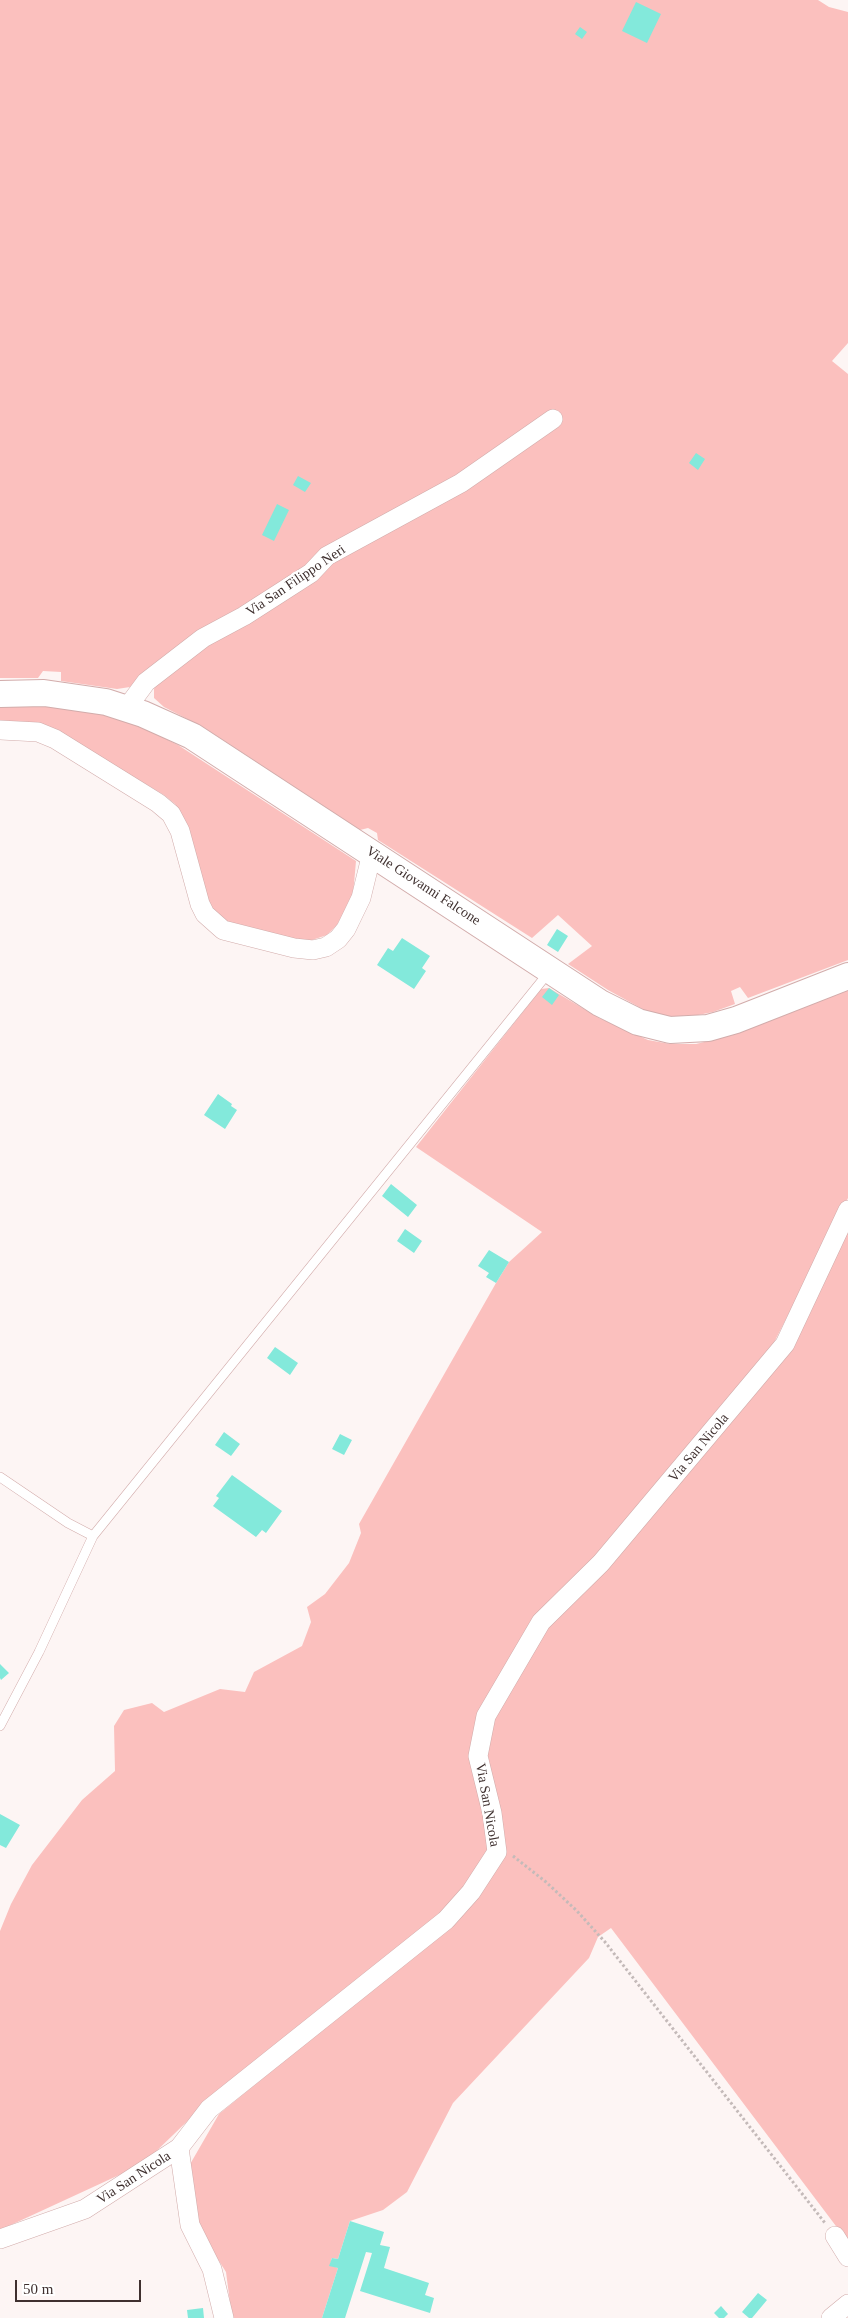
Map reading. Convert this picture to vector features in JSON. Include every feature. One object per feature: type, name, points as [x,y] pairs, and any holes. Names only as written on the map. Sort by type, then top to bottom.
[{"type":"street","name":"Via San Filippo Neri","points":[[126,709],[146,682],[203,638],[244,616],[311,573],[328,556],[461,483],[553,419]]},
{"type":"street","name":"Viale Giovanni Falcone","points":[[0,694],[44,693],[106,702],[167,724],[192,736],[621,1015],[654,1027],[670,1030],[708,1028],[736,1020],[848,976]]},
{"type":"street","points":[[0,730],[38,732],[55,739],[158,803],[171,814],[180,832],[203,909],[212,922],[223,930],[294,948],[313,950],[326,948],[338,939],[346,929],[361,898],[372,853]]},
{"type":"street","name":"Via San Nicola","points":[[0,2239],[85,2209],[179,2148],[208,2109],[446,1920],[471,1892],[497,1852],[492,1813],[478,1756],[486,1716],[540,1622],[601,1563],[785,1344],[848,1210]]},
{"type":"street","points":[[179,2148],[190,2225],[212,2269],[224,2318]]},
{"type":"street","points":[[835,2236],[848,2257]]},
{"type":"street","points":[[831,2318],[848,2304]]},
{"type":"lane","points":[[0,1726],[39,1652],[93,1536],[550,970]]},
{"type":"lane","points":[[0,1477],[68,1523],[93,1536]]},
{"type":"path","points":[[497,1852],[516,1857],[546,1882],[577,1911],[605,1942],[835,2236]]},
{"type":"shaded area","points":[[0,0],[818,0],[829,7],[848,12],[848,343],[832,361],[848,374],[848,960],[748,998],[740,987],[731,991],[735,1004],[713,1012],[664,1017],[648,1012],[608,990],[568,964],[592,946],[558,915],[532,938],[378,840],[377,833],[368,828],[360,830],[203,727],[164,707],[154,698],[154,689],[173,650],[130,687],[117,689],[61,681],[61,672],[43,671],[38,678],[0,678]]},
{"type":"shaded area","points":[[49,706],[114,716],[178,745],[356,861],[353,895],[337,925],[327,935],[306,942],[227,923],[209,906],[188,826],[175,804],[164,795],[60,733],[0,723],[0,707]]},
{"type":"shaded area","points":[[549,988],[599,1018],[648,1040],[670,1044],[696,1044],[733,1035],[848,990],[848,1198],[764,1362],[608,1546],[477,1724],[487,1820],[487,1859],[459,1899],[202,2107],[143,2164],[0,2230],[0,1931],[11,1904],[32,1865],[82,1800],[115,1771],[114,1726],[124,1710],[152,1703],[164,1712],[220,1689],[245,1692],[254,1672],[302,1646],[311,1622],[307,1607],[325,1594],[349,1563],[361,1533],[359,1524],[496,1283],[509,1262],[542,1232],[416,1147],[541,989]]},
{"type":"shaded area","points":[[848,1221],[848,2242],[611,1928],[598,1937],[589,1958],[453,2103],[407,2192],[383,2210],[350,2221],[338,2259],[332,2258],[330,2265],[338,2268],[322,2318],[232,2318],[226,2272],[198,2228],[189,2166],[219,2114],[448,1927],[499,1862],[485,1755],[492,1715],[543,1627],[789,1345]]},
{"type":"building","points":[[636,2],[661,14],[647,43],[622,31]]},
{"type":"building","points":[[580,27],[587,32],[582,39],[575,34]]},
{"type":"building","points":[[696,453],[705,459],[698,470],[689,463]]},
{"type":"building","points":[[298,476],[311,483],[305,492],[293,485]]},
{"type":"building","points":[[277,504],[289,510],[274,541],[262,535]]},
{"type":"building","points":[[557,929],[568,936],[558,952],[547,945]]},
{"type":"building","points":[[402,938],[430,956],[422,968],[426,971],[414,989],[377,965],[388,948],[393,951]]},
{"type":"building","points":[[549,988],[559,995],[552,1005],[542,997]]},
{"type":"building","points":[[218,1094],[237,1110],[225,1129],[204,1115]]},
{"type":"building","points":[[391,1184],[417,1205],[408,1217],[382,1196]]},
{"type":"building","points":[[405,1229],[422,1241],[414,1253],[397,1241]]},
{"type":"building","points":[[489,1250],[509,1262],[496,1283],[486,1277],[489,1273],[478,1266]]},
{"type":"building","points":[[275,1347],[298,1363],[290,1375],[267,1358]]},
{"type":"building","points":[[224,1432],[240,1444],[231,1456],[215,1445]]},
{"type":"building","points":[[340,1434],[352,1440],[344,1455],[332,1449]]},
{"type":"building","points":[[232,1475],[282,1511],[266,1533],[262,1530],[256,1537],[213,1506],[219,1498],[216,1496]]},
{"type":"building","points":[[0,1664],[9,1673],[1,1680],[0,1678]]},
{"type":"building","points":[[0,1814],[20,1825],[6,1848],[0,1845]]},
{"type":"building","points":[[350,2221],[384,2232],[380,2245],[390,2247],[384,2268],[429,2283],[425,2295],[434,2298],[430,2313],[360,2291],[372,2253],[366,2252],[345,2318],[322,2318],[338,2268],[329,2266],[332,2258],[338,2259]]},
{"type":"building","points":[[758,2293],[767,2300],[752,2318],[749,2318],[742,2312]]},
{"type":"building","points":[[721,2306],[728,2314],[724,2318],[719,2318],[714,2313]]},
{"type":"building","points":[[203,2308],[204,2318],[188,2318],[187,2310]]}]
